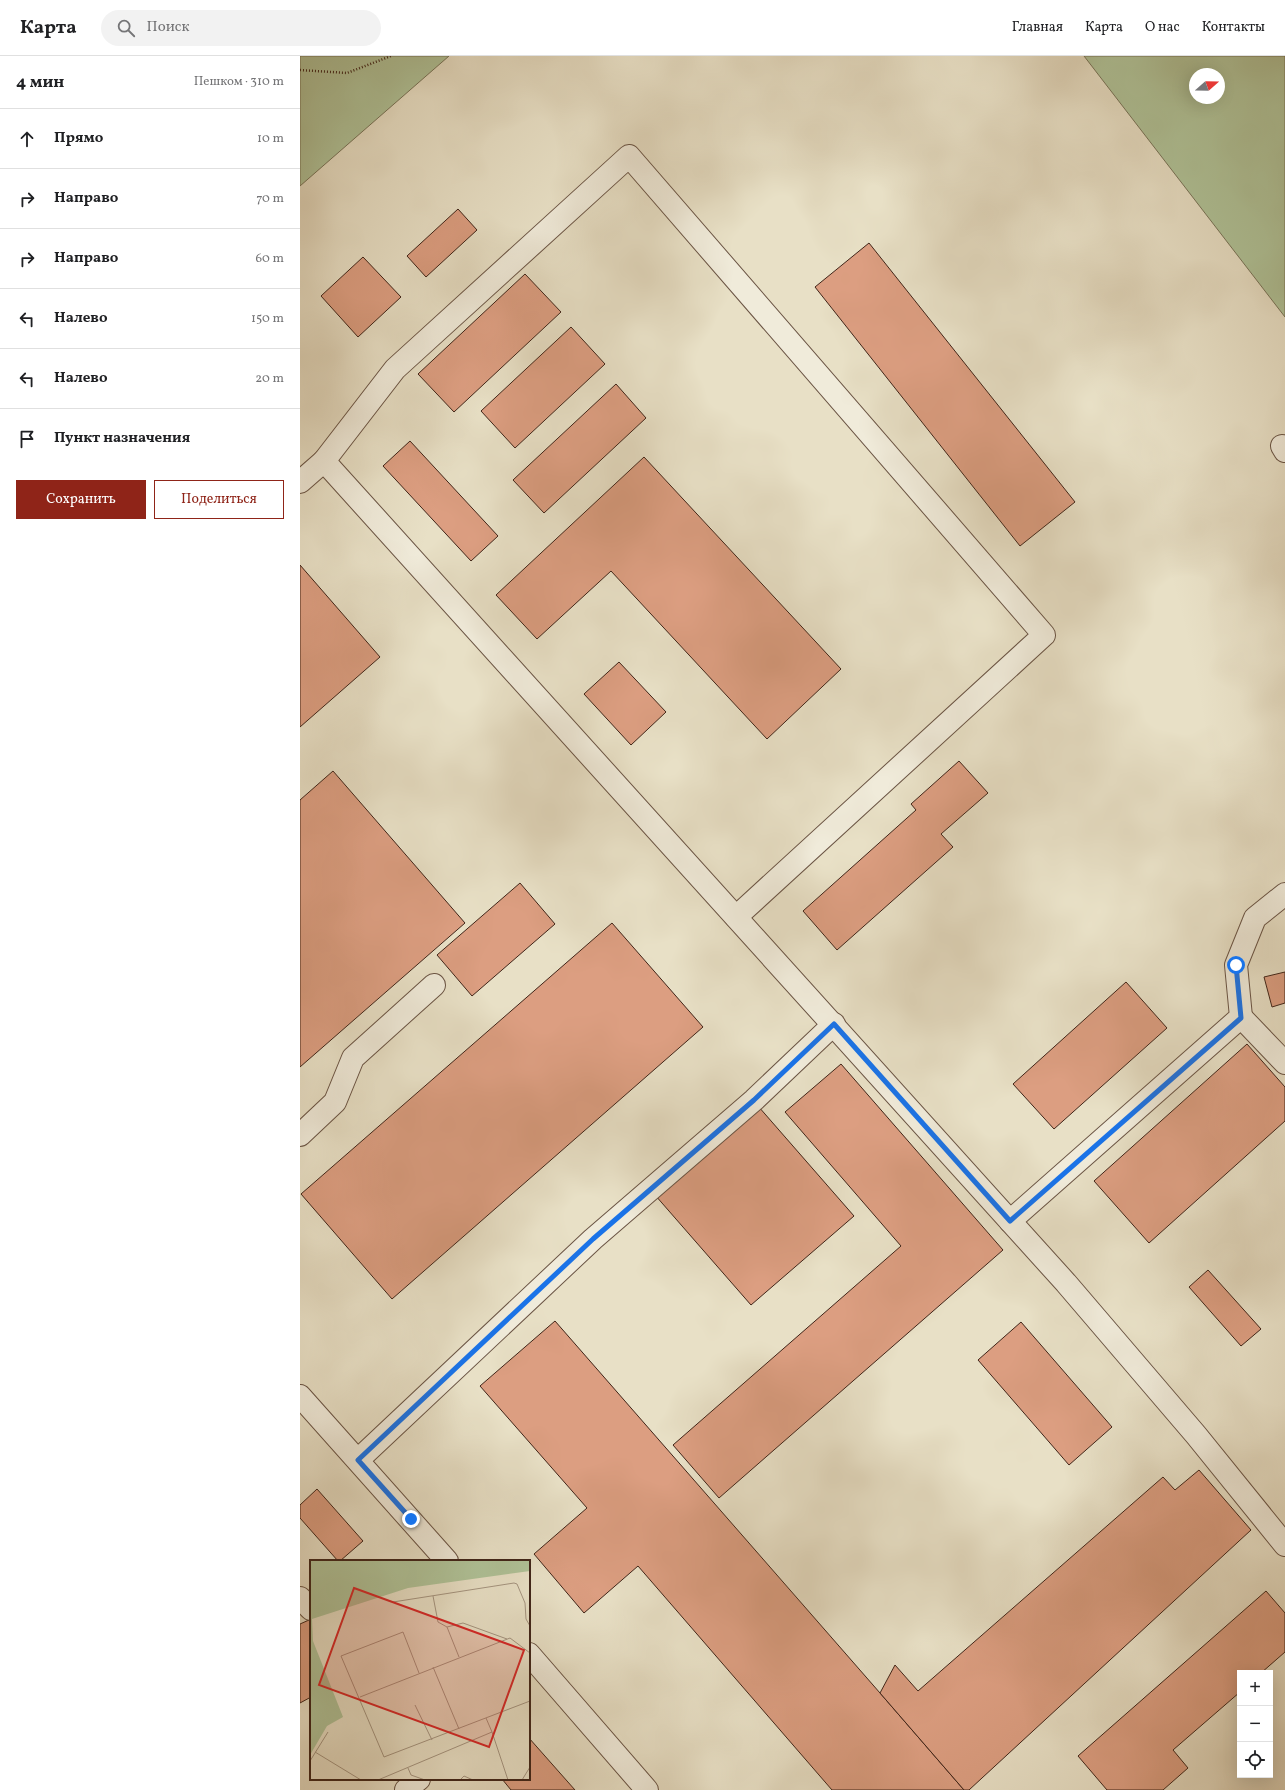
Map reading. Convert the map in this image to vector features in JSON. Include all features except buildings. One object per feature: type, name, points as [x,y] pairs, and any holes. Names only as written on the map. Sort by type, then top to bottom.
[{"type":"street","points":[[300,482],[324,461],[395,369],[629,156],[1044,635],[736,916]]},
{"type":"street","points":[[324,461],[834,1024],[1066,1283],[1190,1429],[1285,1545]]},
{"type":"street","points":[[1285,894],[1255,918],[1236,965],[1241,1018],[1285,1063]]},
{"type":"street","points":[[300,1134],[335,1102],[353,1058],[434,985]]},
{"type":"street","points":[[1010,1221],[1241,1018]]},
{"type":"street","points":[[358,1460],[593,1239],[754,1100],[834,1024]]},
{"type":"street","points":[[300,1396],[446,1560]]},
{"type":"street","points":[[300,1598],[310,1608]]},
{"type":"street","points":[[534,1669],[647,1790]]},
{"type":"street","points":[[406,1790],[418,1780]]},
{"type":"path","points":[[300,70],[347,73],[391,56]]},
{"type":"green space","points":[[300,56],[449,56],[300,186]]},
{"type":"green space","points":[[1084,56],[1285,56],[1285,317]]},
{"type":"route","points":[[411,1519],[358,1460],[530,1300],[593,1239],[754,1100],[834,1024],[1010,1221],[1241,1018],[1236,965]]}]
